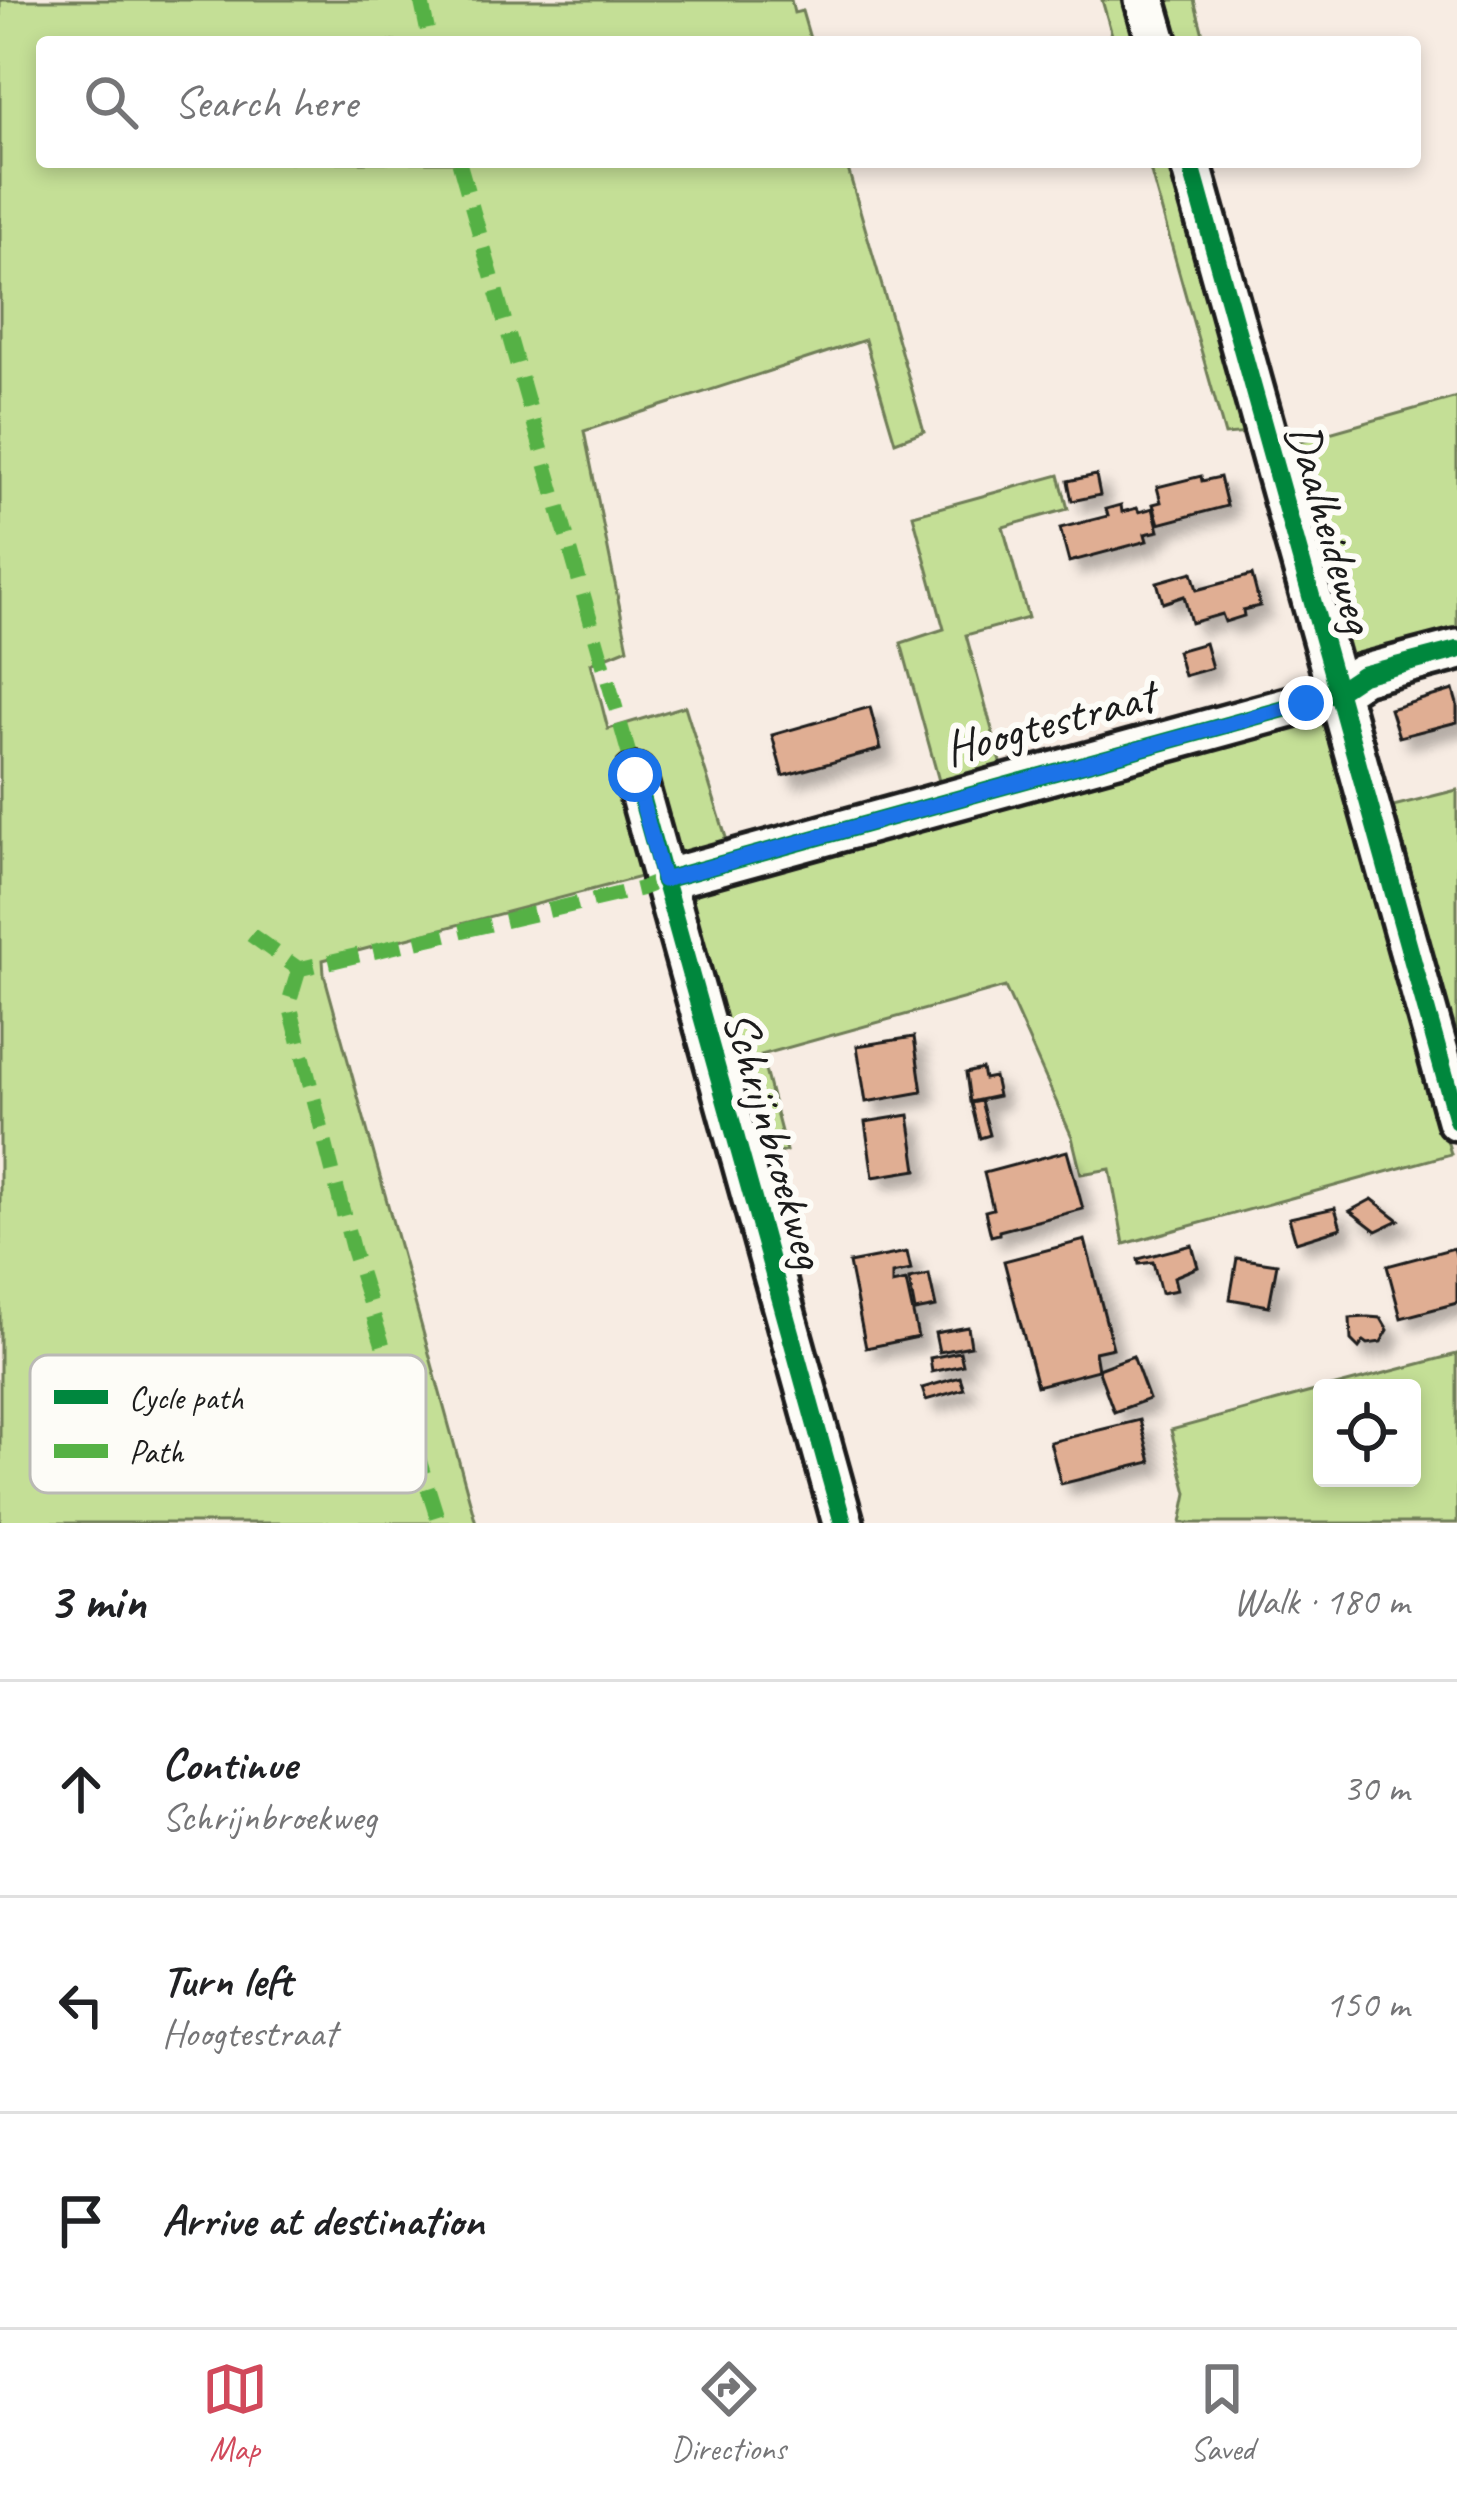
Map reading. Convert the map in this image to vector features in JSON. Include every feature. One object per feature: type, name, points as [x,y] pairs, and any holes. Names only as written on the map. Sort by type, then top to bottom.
[{"type":"street","points":[[1145,0],[1155,36]]},
{"type":"street","name":"Daalheideweg","points":[[1192,168],[1457,1120]]},
{"type":"street","name":"Hoogtestraat","points":[[663,880],[1306,703],[1362,675],[1457,650]]},
{"type":"street","name":"Schrijnbroekweg","points":[[635,775],[843,1523]]},
{"type":"green space","points":[[0,0],[791,0],[794,13],[802,11],[809,36],[36,36],[36,168],[848,168],[924,431],[895,442],[865,340],[584,431],[628,648],[591,663],[608,729],[685,706],[728,844],[677,860],[645,757],[620,765],[648,875],[323,960],[476,1523],[0,1523]]},
{"type":"green space","points":[[1102,0],[1131,0],[1141,36],[1112,36]]},
{"type":"green space","points":[[1159,0],[1194,0],[1203,36],[1168,36]]},
{"type":"green space","points":[[1150,168],[1178,168],[1251,433],[1225,435]]},
{"type":"green space","points":[[1457,397],[1457,633],[1353,661],[1290,444]]},
{"type":"green space","points":[[1059,475],[1068,509],[1003,527],[1028,618],[966,635],[1002,766],[939,781],[901,643],[944,629],[913,515]]},
{"type":"green space","points":[[1309,720],[1329,722],[1451,1154],[1124,1244],[1110,1169],[1081,1174],[1072,1137],[1005,987],[761,1055],[786,1151],[755,1160],[689,901],[703,889]]},
{"type":"green space","points":[[1457,790],[1457,1046],[1393,806]]},
{"type":"green space","points":[[1457,1354],[1457,1523],[1181,1523],[1187,1493],[1171,1430],[1313,1391],[1313,1487],[1421,1487],[1421,1379],[1362,1379]]},
{"type":"building","points":[[1096,475],[1100,495],[1072,501],[1068,481]]},
{"type":"building","points":[[1201,476],[1202,481],[1220,477],[1227,506],[1159,524],[1153,504],[1161,502],[1157,487]]},
{"type":"building","points":[[1121,505],[1122,512],[1153,508],[1159,531],[1145,534],[1147,541],[1069,562],[1060,528],[1108,516],[1106,509]]},
{"type":"building","points":[[1192,572],[1197,590],[1252,575],[1260,606],[1225,622],[1222,614],[1191,623],[1184,596],[1163,603],[1157,582]]},
{"type":"building","points":[[1205,643],[1212,668],[1184,676],[1177,651]]},
{"type":"building","points":[[1453,690],[1457,722],[1399,737],[1390,709]]},
{"type":"building","points":[[870,707],[881,749],[783,776],[772,735]]},
{"type":"building","points":[[914,1037],[922,1092],[866,1102],[857,1046]]},
{"type":"building","points":[[982,1069],[984,1079],[994,1077],[998,1096],[970,1102],[966,1073]]},
{"type":"building","points":[[981,1101],[990,1135],[980,1138],[971,1103]]},
{"type":"building","points":[[909,1115],[917,1170],[873,1177],[865,1122]]},
{"type":"building","points":[[1067,1151],[1083,1209],[991,1236],[985,1211],[993,1209],[984,1173]]},
{"type":"building","points":[[1372,1199],[1399,1220],[1376,1231],[1350,1211]]},
{"type":"building","points":[[1335,1208],[1341,1228],[1296,1242],[1289,1218]]},
{"type":"building","points":[[1085,1240],[1113,1348],[1095,1352],[1098,1370],[1037,1386],[1004,1261]]},
{"type":"building","points":[[1192,1245],[1198,1267],[1174,1277],[1177,1290],[1161,1293],[1153,1262],[1139,1264],[1138,1259]]},
{"type":"building","points":[[1454,1248],[1457,1303],[1401,1318],[1387,1266]]},
{"type":"building","points":[[907,1252],[911,1270],[892,1274],[892,1284],[906,1281],[918,1337],[866,1348],[849,1263]]},
{"type":"building","points":[[1237,1258],[1277,1264],[1269,1306],[1230,1299]]},
{"type":"building","points":[[929,1275],[936,1307],[915,1311],[909,1279]]},
{"type":"building","points":[[1350,1318],[1381,1318],[1388,1330],[1381,1342],[1364,1341],[1359,1348],[1351,1340]]},
{"type":"building","points":[[968,1327],[971,1346],[939,1352],[935,1333]]},
{"type":"building","points":[[960,1352],[963,1365],[932,1372],[930,1358]]},
{"type":"building","points":[[1133,1356],[1149,1399],[1114,1412],[1098,1369]]},
{"type":"building","points":[[960,1377],[964,1389],[926,1400],[922,1388]]},
{"type":"building","points":[[1140,1420],[1151,1462],[1061,1484],[1050,1442]]},
{"type":"marked path","points":[[421,0],[429,36]]},
{"type":"marked path","points":[[461,168],[635,775]]},
{"type":"marked path","points":[[251,935],[299,969],[663,880]]},
{"type":"marked path","points":[[299,969],[289,1002],[353,1251],[386,1355]]},
{"type":"marked path","points":[[426,1482],[439,1523]]},
{"type":"cycle path","points":[[1192,168],[1457,1120]]},
{"type":"cycle path","points":[[663,880],[1306,703],[1362,675],[1457,650]]},
{"type":"cycle path","points":[[635,775],[843,1523]]},
{"type":"route","points":[[635,775],[663,880],[1306,703]]}]
